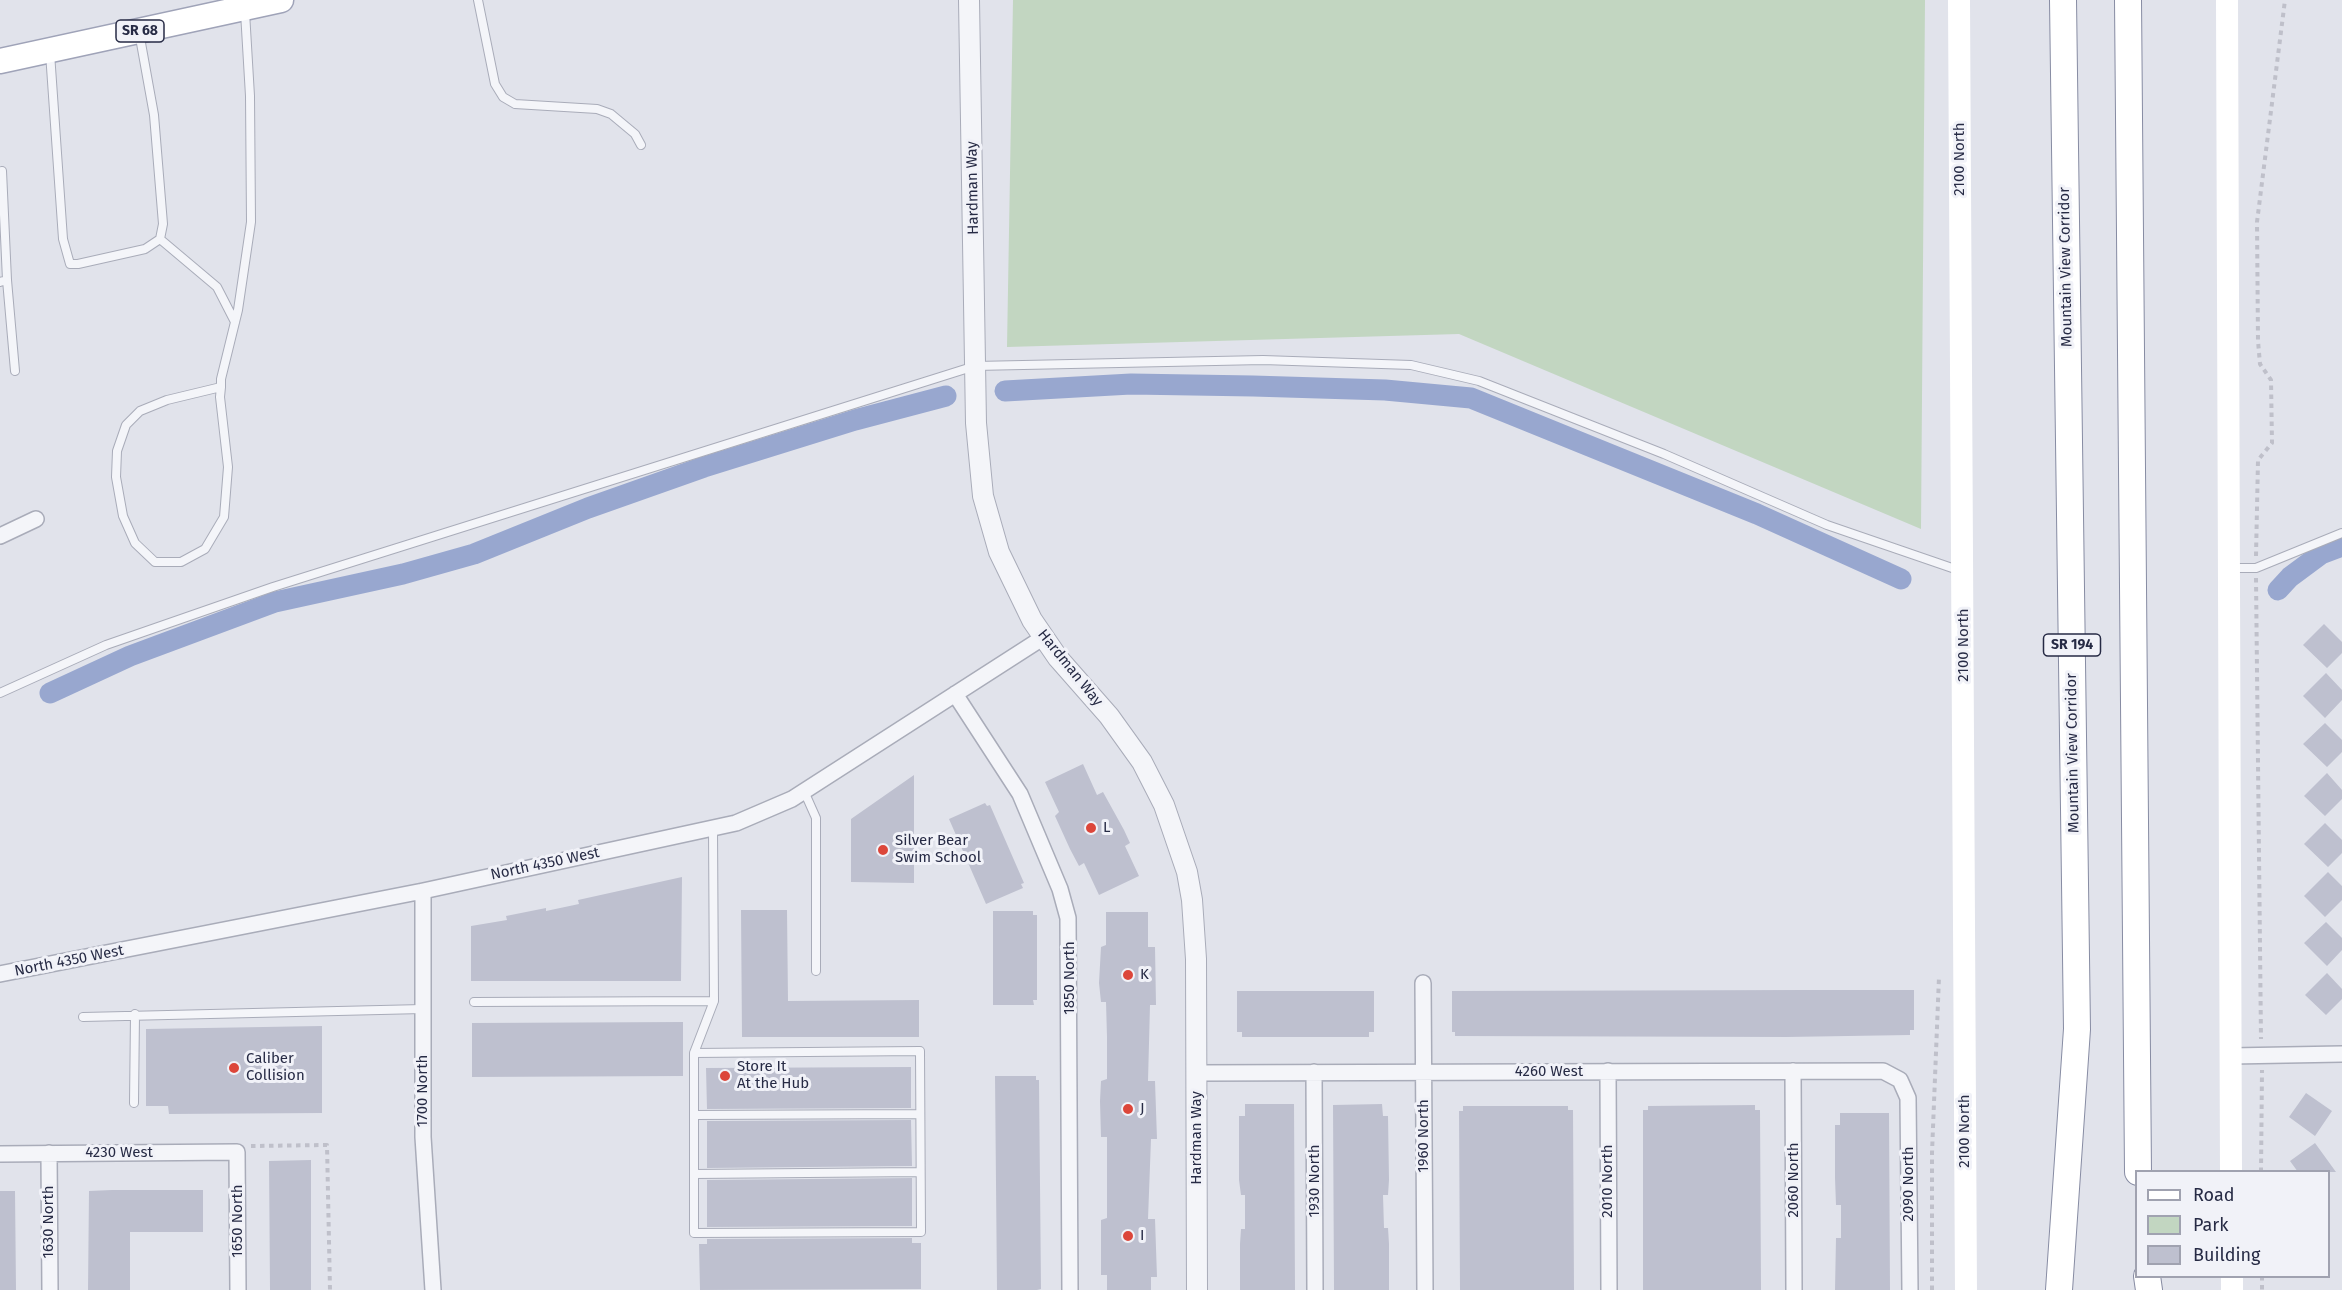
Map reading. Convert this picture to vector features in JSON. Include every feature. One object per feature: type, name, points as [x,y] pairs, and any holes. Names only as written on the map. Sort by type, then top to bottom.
[{"type":"highway","name":"Mountain View Corridor","points":[[2059,1290],[2077,1029],[2063,0]]},
{"type":"highway","points":[[2128,0],[2138,1170]]},
{"type":"main road","name":"SR 68","points":[[0,61],[281,0]]},
{"type":"main road","name":"2100 North","points":[[1959,0],[1966,1290]]},
{"type":"main road","points":[[2228,0],[2231,1170]]},
{"type":"street","name":"Hardman Way","points":[[969,0],[975,366],[980,475],[989,522],[1009,577],[1044,638],[1109,716],[1142,762],[1164,805],[1187,872],[1195,925],[1197,1290]]},
{"type":"street","points":[[0,536],[36,519]]},
{"type":"street","name":"North 4350 West","points":[[0,974],[423,891],[713,828],[758,815],[804,791],[1044,638]]},
{"type":"street","name":"1850 North","points":[[955,694],[1020,794],[1060,889],[1068,918],[1070,1290]]},
{"type":"street","name":"1700 North","points":[[423,891],[423,1147],[433,1290]]},
{"type":"street","name":"1960 North","points":[[1423,983],[1425,1290]]},
{"type":"street","points":[[2231,1056],[2342,1054]]},
{"type":"street","name":"2010 North","points":[[1608,1071],[1609,1290]]},
{"type":"street","name":"2060 North","points":[[1793,1071],[1794,1290]]},
{"type":"street","name":"4260 West","points":[[1196,1073],[1883,1071],[1900,1080]]},
{"type":"street","name":"1930 North","points":[[1314,1072],[1315,1290]]},
{"type":"street","name":"2090 North","points":[[1900,1080],[1906,1088],[1909,1108],[1910,1290]]},
{"type":"street","name":"4230 West","points":[[0,1154],[244,1149]]},
{"type":"street","name":"1650 North","points":[[238,1290],[244,1149]]},
{"type":"street","name":"1630 North","points":[[49,1154],[50,1290]]},
{"type":"lane","points":[[478,0],[495,84],[503,97],[515,104],[597,110],[611,114],[635,134],[641,146]]},
{"type":"lane","points":[[221,387],[167,400],[140,411],[126,425],[117,451],[116,477],[123,516],[135,543],[155,562],[181,562],[205,549],[224,517],[228,467],[221,387],[235,322],[251,222],[250,96],[244,8]]},
{"type":"lane","points":[[50,51],[63,239],[70,264],[78,264],[145,249],[160,239],[163,224],[154,115],[139,31]]},
{"type":"lane","points":[[2,171],[4,281],[15,371]]},
{"type":"lane","points":[[160,239],[217,287],[235,322]]},
{"type":"lane","points":[[0,693],[105,645],[273,587],[975,366],[1263,360],[1411,365],[1479,381],[1664,454],[1827,525],[1963,572]]},
{"type":"lane","points":[[2228,568],[2256,568],[2342,533]]},
{"type":"lane","points":[[804,791],[816,818],[816,971]]},
{"type":"lane","points":[[694,1053],[920,1051],[921,1232],[694,1233],[694,1053],[714,1001],[713,828]]},
{"type":"lane","points":[[474,1002],[714,1001]]},
{"type":"lane","points":[[83,1017],[423,1009]]},
{"type":"lane","points":[[134,1103],[135,1014]]},
{"type":"lane","points":[[694,1115],[920,1114]]},
{"type":"lane","points":[[694,1174],[920,1172]]},
{"type":"path","points":[[2261,1018],[2256,568],[2258,460],[2272,443],[2271,380],[2260,364],[2258,342],[2257,222],[2285,0]]},
{"type":"path","points":[[1932,1290],[1932,1153],[1939,977]]},
{"type":"path","points":[[2261,1170],[2263,1097]]},
{"type":"path","points":[[244,1149],[327,1145],[330,1290]]},
{"type":"green space","points":[[1013,0],[1925,0],[1921,529],[1459,334],[1007,347]]},
{"type":"building","points":[[2324,624],[2342,642],[2342,653],[2327,668],[2303,645]]},
{"type":"building","points":[[2326,673],[2342,690],[2342,700],[2325,718],[2303,696]]},
{"type":"building","points":[[2325,723],[2342,740],[2342,752],[2327,767],[2303,744]]},
{"type":"building","name":"L","points":[[1083,764],[1097,795],[1103,792],[1124,830],[1130,843],[1125,846],[1139,876],[1099,895],[1084,863],[1079,866],[1070,849],[1055,816],[1059,812],[1045,782]]},
{"type":"building","points":[[2327,773],[2342,790],[2342,799],[2325,816],[2304,796]]},
{"type":"building","name":"Silver Bear Swim School","points":[[914,775],[914,883],[851,882],[851,819]]},
{"type":"building","points":[[985,803],[987,806],[990,805],[1024,883],[1021,884],[1023,888],[986,904],[949,819]]},
{"type":"building","points":[[2325,823],[2342,840],[2342,853],[2328,867],[2304,844]]},
{"type":"building","points":[[2328,872],[2342,886],[2342,900],[2325,917],[2304,896]]},
{"type":"building","points":[[682,877],[681,981],[471,981],[471,926],[507,920],[506,916],[579,904],[578,900]]},
{"type":"building","points":[[741,910],[787,910],[788,1001],[919,1000],[919,1037],[742,1037]]},
{"type":"building","points":[[993,911],[1033,911],[1033,915],[1037,915],[1037,1000],[1033,1000],[1034,1005],[993,1005]]},
{"type":"building","points":[[1106,912],[1148,912],[1148,947],[1155,947],[1156,1005],[1150,1005],[1148,1081],[1155,1081],[1157,1139],[1151,1139],[1148,1219],[1155,1219],[1157,1277],[1151,1277],[1151,1290],[1107,1290],[1107,1275],[1101,1275],[1101,1220],[1107,1218],[1107,1137],[1101,1137],[1100,1101],[1101,1081],[1107,1079],[1107,1037],[1106,1002],[1101,1002],[1099,983],[1101,947],[1106,945]]},
{"type":"building","points":[[2326,922],[2342,938],[2342,950],[2327,966],[2304,943]]},
{"type":"building","points":[[2327,973],[2342,989],[2342,999],[2326,1015],[2305,995]]},
{"type":"building","points":[[1914,990],[1914,1030],[1910,1030],[1910,1035],[1455,1036],[1455,1032],[1452,1032],[1452,991]]},
{"type":"building","points":[[1237,991],[1374,991],[1374,1032],[1369,1032],[1369,1037],[1242,1037],[1242,1032],[1237,1032]]},
{"type":"building","points":[[683,1022],[683,1076],[472,1077],[472,1023]]},
{"type":"building","name":"Caliber Collision","points":[[322,1026],[322,1113],[169,1114],[168,1106],[146,1106],[146,1029]]},
{"type":"building","points":[[911,1067],[911,1108],[707,1109],[706,1068]]},
{"type":"building","points":[[995,1076],[1036,1076],[1036,1080],[1039,1080],[1041,1289],[1037,1290],[997,1290]]},
{"type":"building","points":[[2306,1093],[2332,1111],[2315,1136],[2289,1117]]},
{"type":"building","points":[[1245,1104],[1294,1104],[1295,1290],[1240,1290],[1240,1244],[1241,1229],[1245,1229],[1245,1195],[1241,1195],[1239,1180],[1239,1116],[1245,1116]]},
{"type":"building","points":[[1382,1104],[1383,1116],[1388,1116],[1389,1180],[1388,1195],[1383,1195],[1384,1228],[1388,1228],[1389,1290],[1334,1290],[1333,1105]]},
{"type":"building","points":[[1755,1105],[1755,1110],[1760,1110],[1761,1290],[1643,1290],[1643,1110],[1648,1110],[1648,1106]]},
{"type":"building","points":[[1463,1106],[1568,1106],[1568,1110],[1573,1110],[1574,1290],[1460,1290],[1459,1111],[1463,1111]]},
{"type":"building","points":[[1840,1113],[1889,1113],[1890,1290],[1835,1290],[1836,1238],[1841,1238],[1841,1205],[1836,1205],[1835,1125],[1840,1125]]},
{"type":"building","points":[[911,1120],[912,1166],[707,1168],[707,1121]]},
{"type":"building","points":[[2315,1143],[2336,1172],[2297,1170],[2290,1161]]},
{"type":"building","points":[[311,1160],[311,1290],[270,1290],[269,1161]]},
{"type":"building","points":[[912,1178],[912,1226],[707,1227],[707,1180]]},
{"type":"building","points":[[203,1190],[203,1232],[130,1232],[130,1290],[88,1290],[89,1191]]},
{"type":"building","points":[[0,1191],[15,1191],[16,1290],[0,1290]]},
{"type":"building","points":[[912,1238],[912,1243],[921,1243],[921,1289],[700,1290],[699,1244],[707,1244],[707,1239]]},
{"type":"waterway","points":[[1005,391],[1131,384],[1385,390],[1471,398],[1757,514],[1901,579]]},
{"type":"waterway","points":[[50,693],[130,656],[275,602],[403,574],[474,554],[588,508],[704,467],[855,420],[946,396]]},
{"type":"waterway","points":[[2278,590],[2290,577],[2321,554],[2342,546]]},
{"type":"place","name":"L","points":[[1091,828]]},
{"type":"place","name":"Silver Bear Swim School","points":[[883,850]]},
{"type":"place","name":"K","points":[[1128,975]]},
{"type":"place","name":"Caliber Collision","points":[[234,1068]]},
{"type":"place","name":"Store It At the Hub","points":[[725,1076]]},
{"type":"place","name":"J","points":[[1128,1109]]},
{"type":"place","name":"I","points":[[1128,1236]]}]
